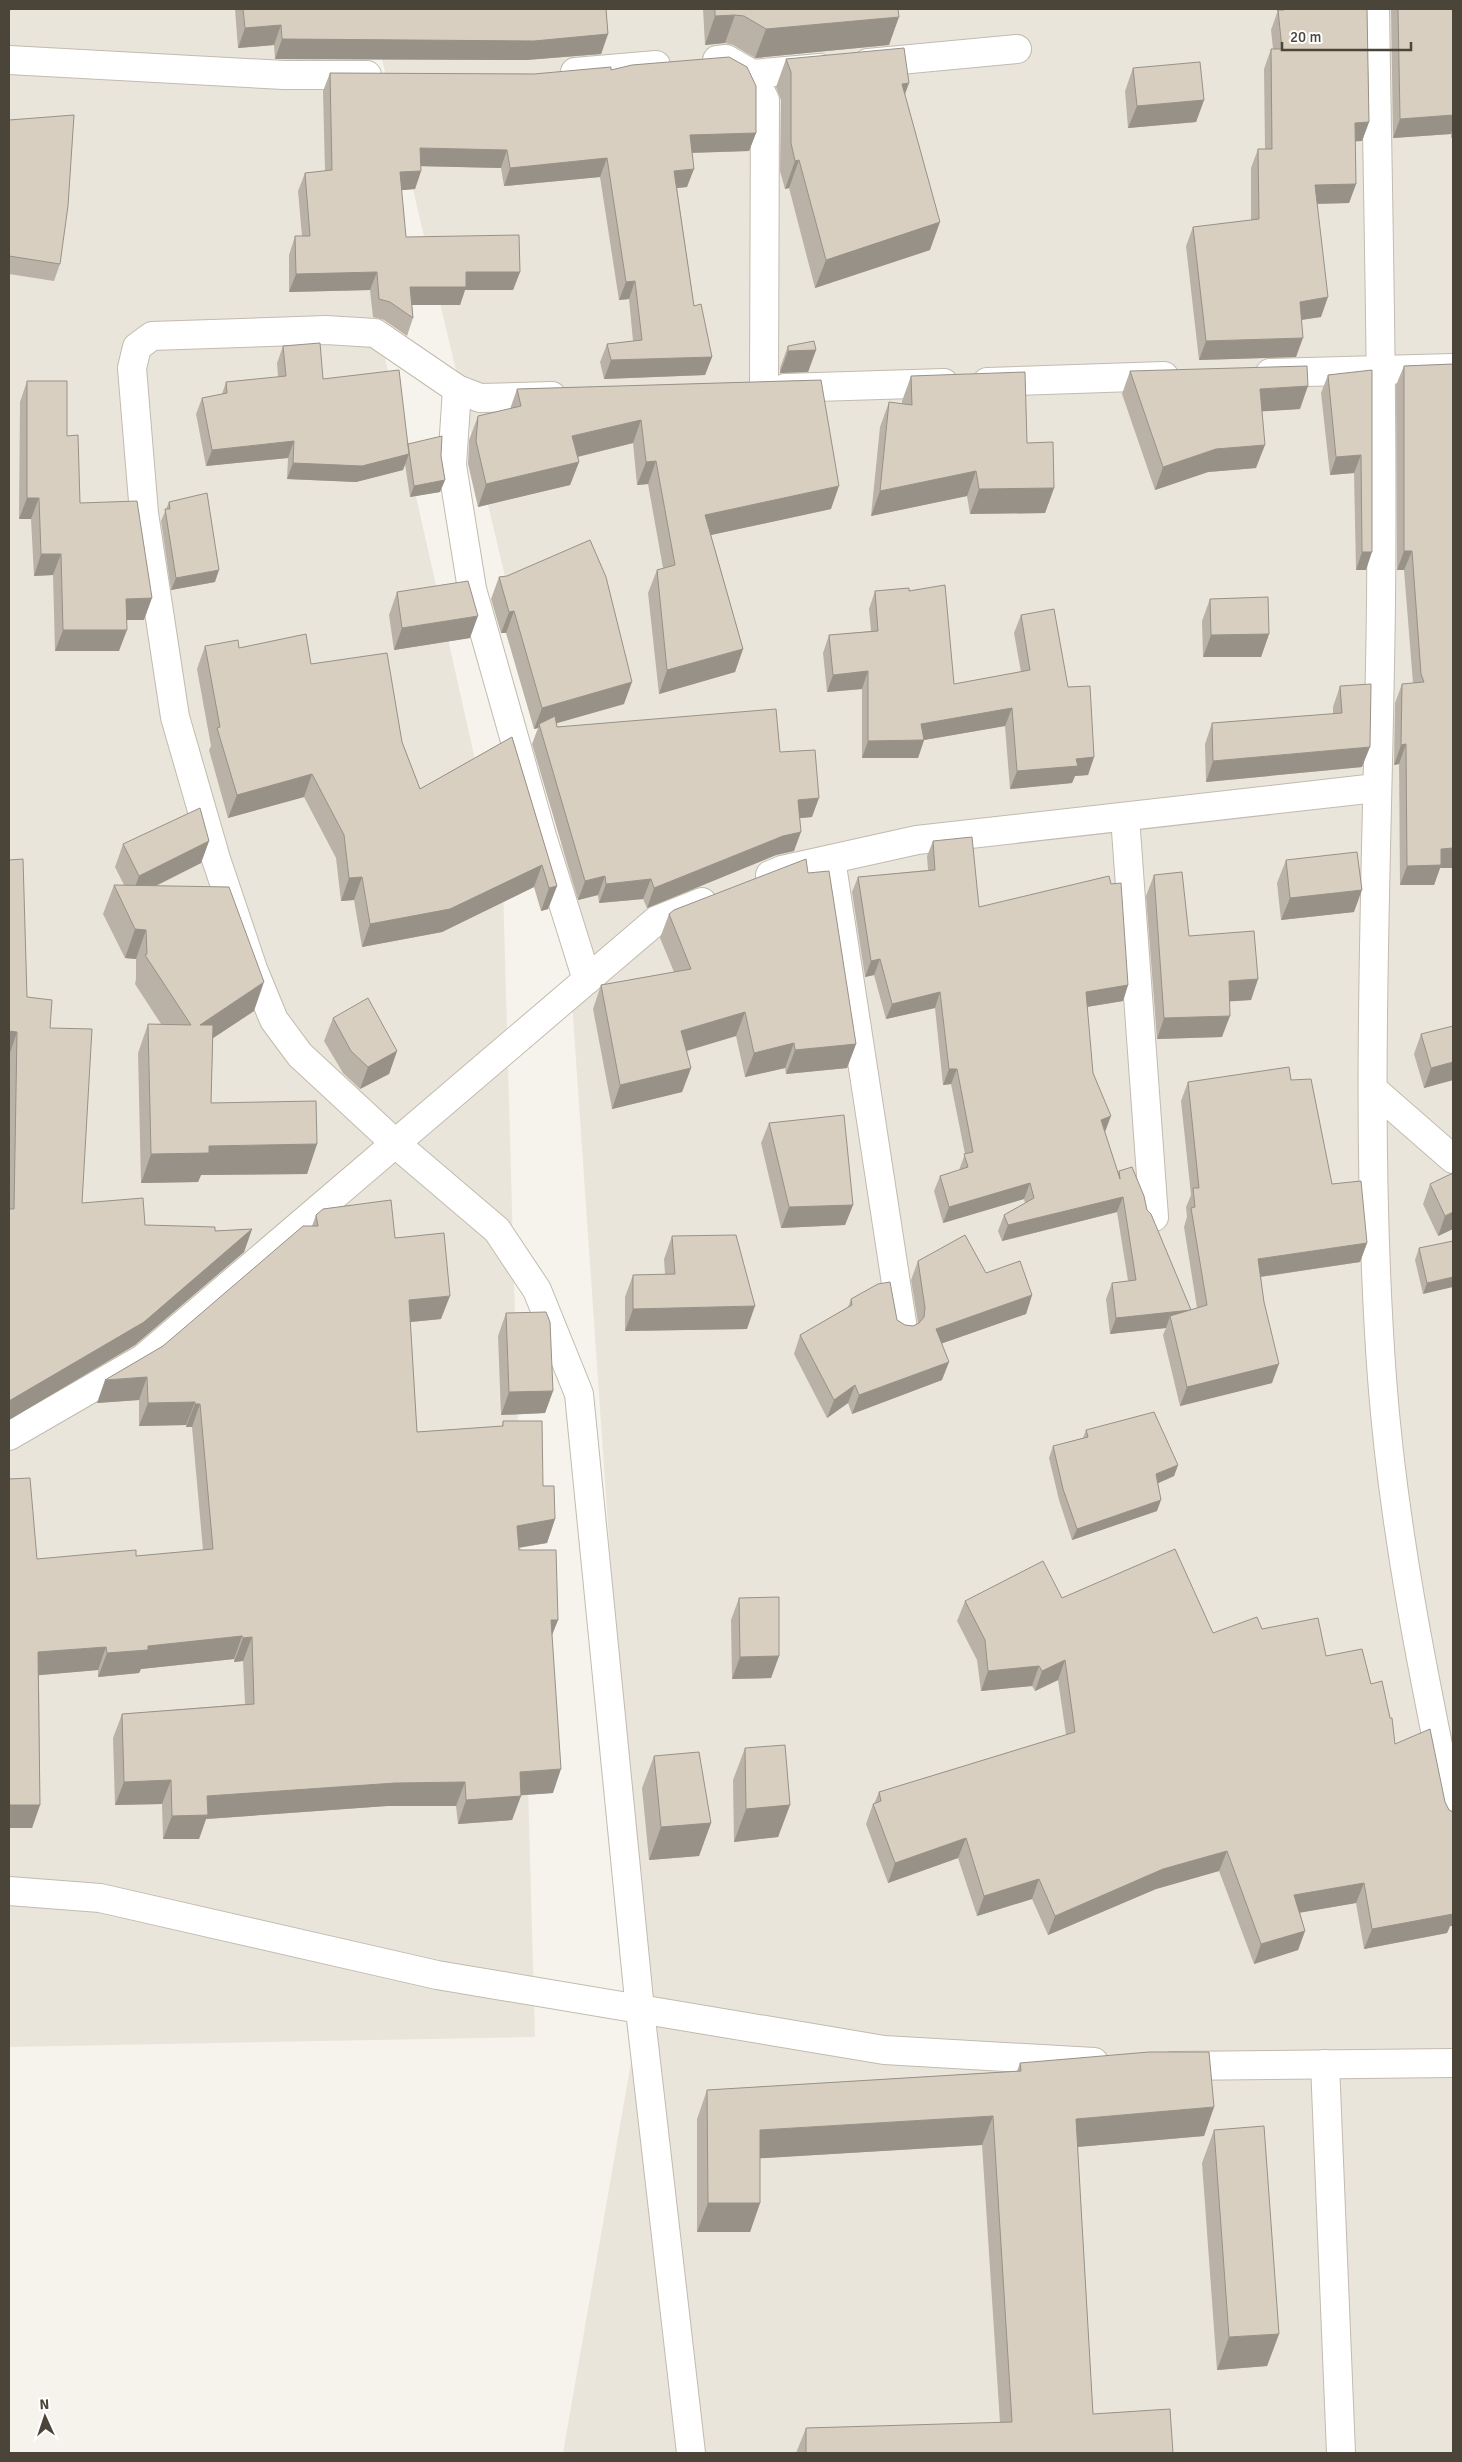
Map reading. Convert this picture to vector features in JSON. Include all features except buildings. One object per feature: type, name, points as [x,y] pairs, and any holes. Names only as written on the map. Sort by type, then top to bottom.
[{"type":"street","points":[[1375,9],[1381,603],[1373,945],[1375,1235],[1382,1380],[1399,1536],[1453,1819]]},
{"type":"street","points":[[752,74],[1017,49]]},
{"type":"street","points":[[547,74],[726,59],[752,74],[765,100],[764,389]]},
{"type":"street","points":[[9,60],[284,75],[391,75]]},
{"type":"street","points":[[578,395],[480,398],[456,389],[375,333],[326,330],[152,336],[137,347],[132,368],[144,513],[175,716],[216,859],[253,969],[274,1020],[300,1055],[396,1144],[497,1230],[537,1290],[579,1394],[640,2010],[691,2453]]},
{"type":"street","points":[[1241,374],[1453,368]]},
{"type":"street","points":[[735,390],[1192,375]]},
{"type":"street","points":[[456,389],[452,465],[472,589],[542,836],[587,980]]},
{"type":"street","points":[[747,884],[782,870],[917,840],[1376,788]]},
{"type":"street","points":[[1125,817],[1154,1217]]},
{"type":"street","points":[[831,859],[903,1329]]},
{"type":"street","points":[[9,1436],[144,1358],[657,920],[721,894]]},
{"type":"street","points":[[1374,1090],[1453,1158]]},
{"type":"street","points":[[9,1891],[100,1898],[437,1975],[884,2050],[1117,2064]]},
{"type":"street","points":[[1146,2066],[1453,2063]]},
{"type":"street","points":[[1325,2064],[1340,2453]]},
{"type":"shaded area","points":[[9,9],[307,9],[503,885],[535,2037],[9,2047]]},
{"type":"shaded area","points":[[370,9],[1453,9],[1453,2453],[563,2453],[641,2005],[558,799]]}]
